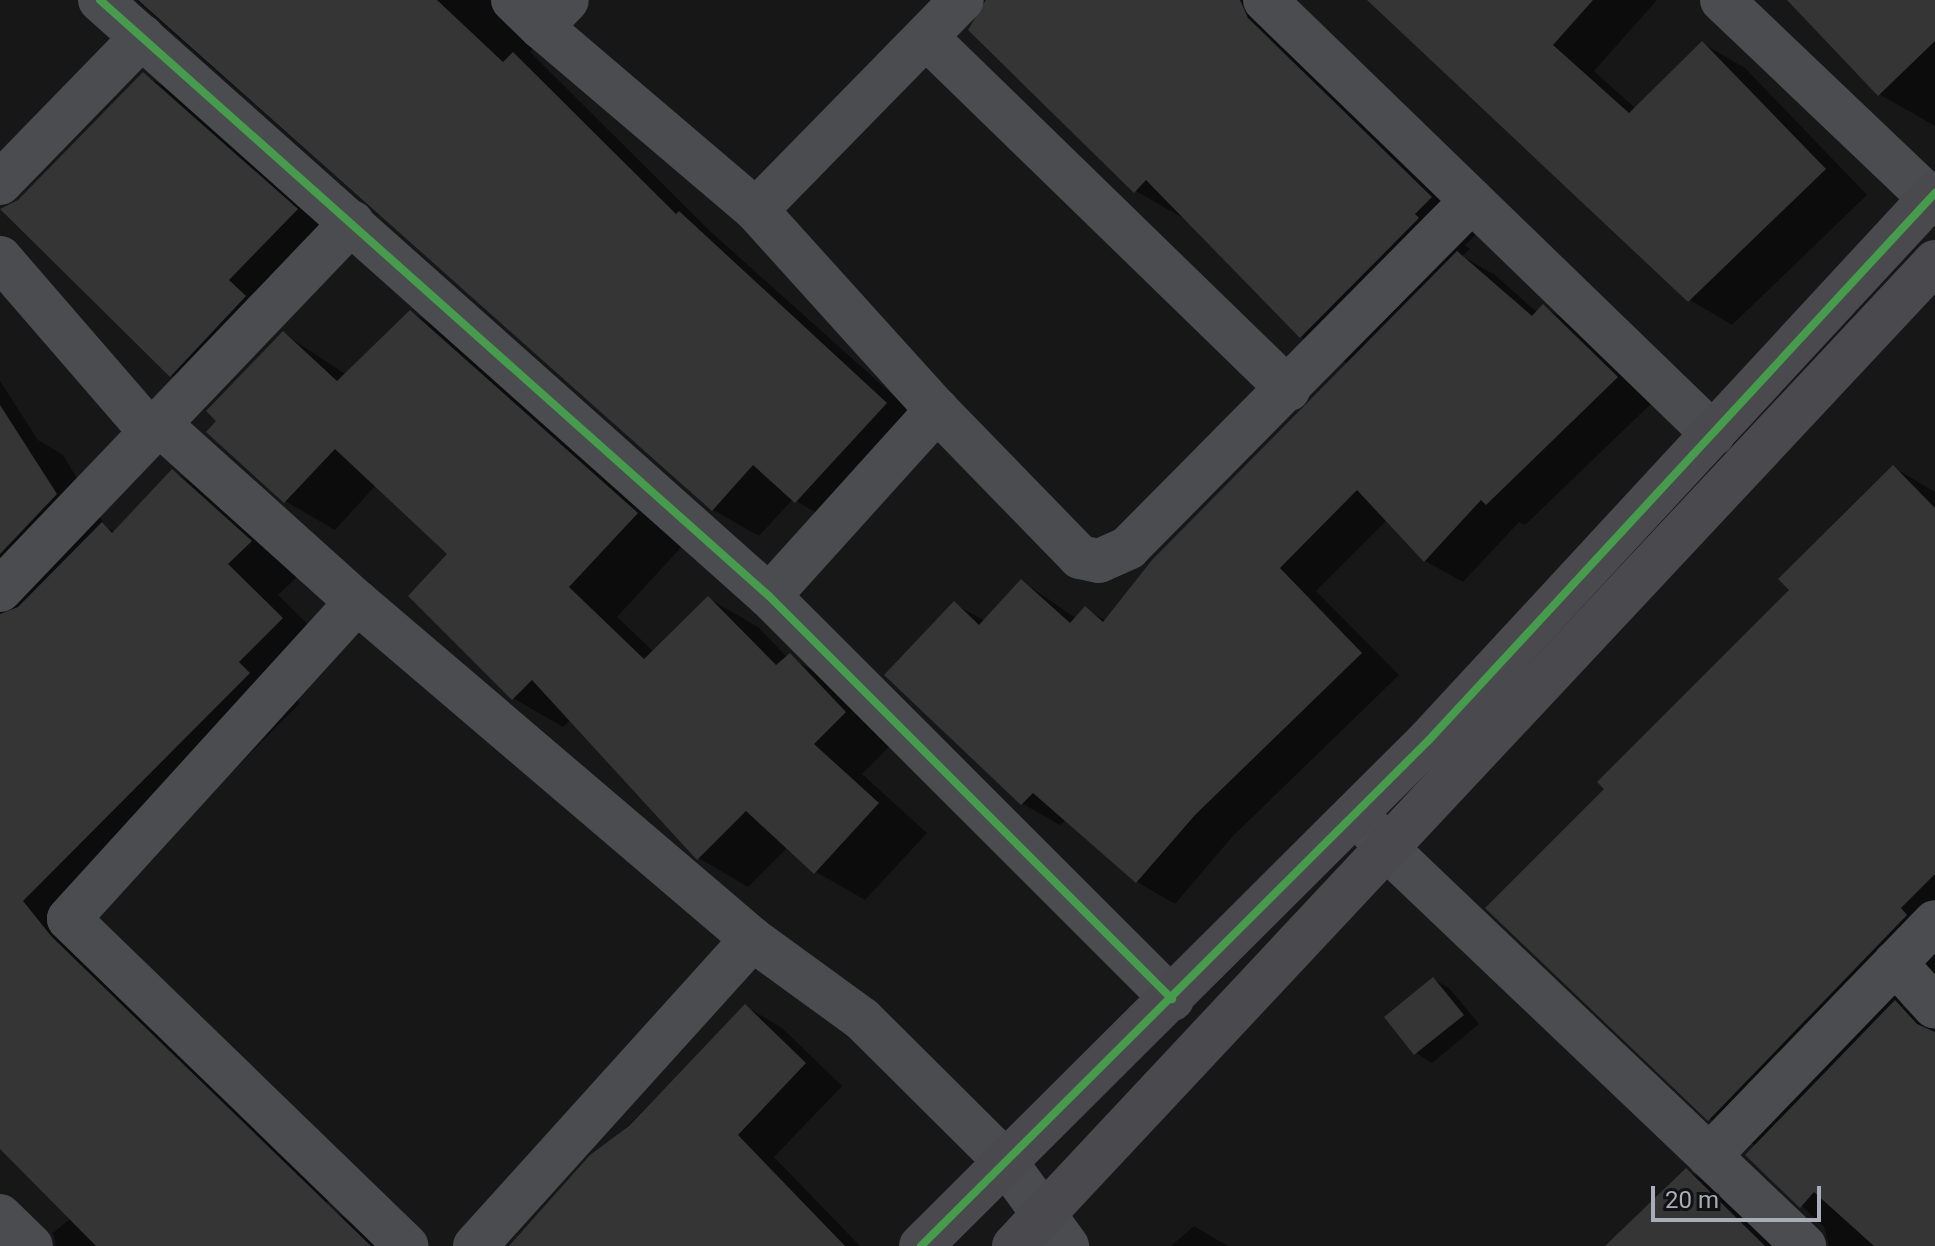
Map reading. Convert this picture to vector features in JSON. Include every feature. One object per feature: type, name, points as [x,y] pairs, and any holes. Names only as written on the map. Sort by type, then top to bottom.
[{"type":"street","points":[[100,0],[769,596],[1172,999]]},
{"type":"street","points":[[756,210],[962,0]]},
{"type":"street","points":[[1265,0],[1713,434]]},
{"type":"street","points":[[921,1246],[1004,1160],[1358,814],[1933,198],[1722,0]]},
{"type":"street","points":[[540,9],[756,210],[937,410],[1080,557],[1099,561],[1128,548],[1472,200]]},
{"type":"street","points":[[0,183],[142,37]]},
{"type":"street","points":[[927,38],[1288,389]]},
{"type":"street","points":[[0,590],[352,222]]},
{"type":"street","points":[[0,258],[154,427],[752,939],[862,1019],[1004,1160],[1055,1230]]},
{"type":"street","points":[[1014,1246],[1055,1230],[1385,847],[1935,262]]},
{"type":"street","points":[[769,596],[937,410]]},
{"type":"street","points":[[357,602],[69,919],[407,1246]]},
{"type":"street","points":[[1358,814],[1385,847],[1804,1246]]},
{"type":"street","points":[[1709,1156],[1935,922]]},
{"type":"street","points":[[475,1246],[752,939]]},
{"type":"street","points":[[1895,963],[1935,1007]]},
{"type":"street","points":[[0,1216],[31,1246]]},
{"type":"building","points":[[138,0],[437,0],[503,62],[513,52],[676,214],[679,211],[887,403],[795,503],[753,465],[712,511]]},
{"type":"building","points":[[986,0],[1240,0],[1248,18],[1432,197],[1415,214],[1419,218],[1300,338],[1146,180],[1134,193],[968,30]]},
{"type":"building","points":[[1367,0],[1593,0],[1553,45],[1629,113],[1702,41],[1826,169],[1688,302]]},
{"type":"building","points":[[1787,0],[1935,0],[1935,41],[1878,96]]},
{"type":"building","points":[[143,72],[298,209],[229,280],[246,296],[170,377],[0,209],[18,200]]},
{"type":"building","points":[[1457,251],[1532,316],[1543,304],[1618,377],[1486,505],[1481,500],[1424,562],[1357,490],[1280,568],[1362,653],[1195,815],[1136,883],[1033,793],[1021,805],[884,675],[954,601],[979,625],[1021,579],[1070,623],[1085,606],[1103,622],[1152,560]]},
{"type":"building","points":[[410,310],[638,513],[569,587],[644,659],[708,596],[776,665],[790,653],[846,712],[814,744],[879,803],[814,874],[746,811],[697,860],[532,680],[512,700],[408,596],[447,554],[335,449],[284,503],[206,432],[216,421],[206,411],[283,331],[337,381]]},
{"type":"building","points":[[0,405],[57,494],[0,554]]},
{"type":"building","points":[[1893,465],[1935,508],[1935,874],[1901,908],[1907,915],[1708,1121],[1485,908],[1604,789],[1597,782],[1789,590],[1778,579]]},
{"type":"building","points":[[172,469],[252,541],[228,564],[283,618],[239,662],[250,673],[23,901],[52,937],[371,1246],[96,1246],[0,1149],[0,614],[18,607],[102,522],[112,533]]},
{"type":"building","points":[[1433,977],[1464,1015],[1414,1055],[1384,1017]]},
{"type":"building","points":[[1895,1000],[1917,1024],[1935,1032],[1935,1246],[1874,1246],[1814,1192],[1800,1208],[1745,1155]]},
{"type":"building","points":[[745,1004],[806,1063],[738,1135],[845,1246],[509,1246],[590,1155],[629,1126]]},
{"type":"building","points":[[1686,1168],[1765,1246],[1605,1246]]},
{"type":"cycle path","points":[[100,0],[769,596],[1172,999]]},
{"type":"cycle path","points":[[921,1246],[1429,740],[1935,193]]}]
